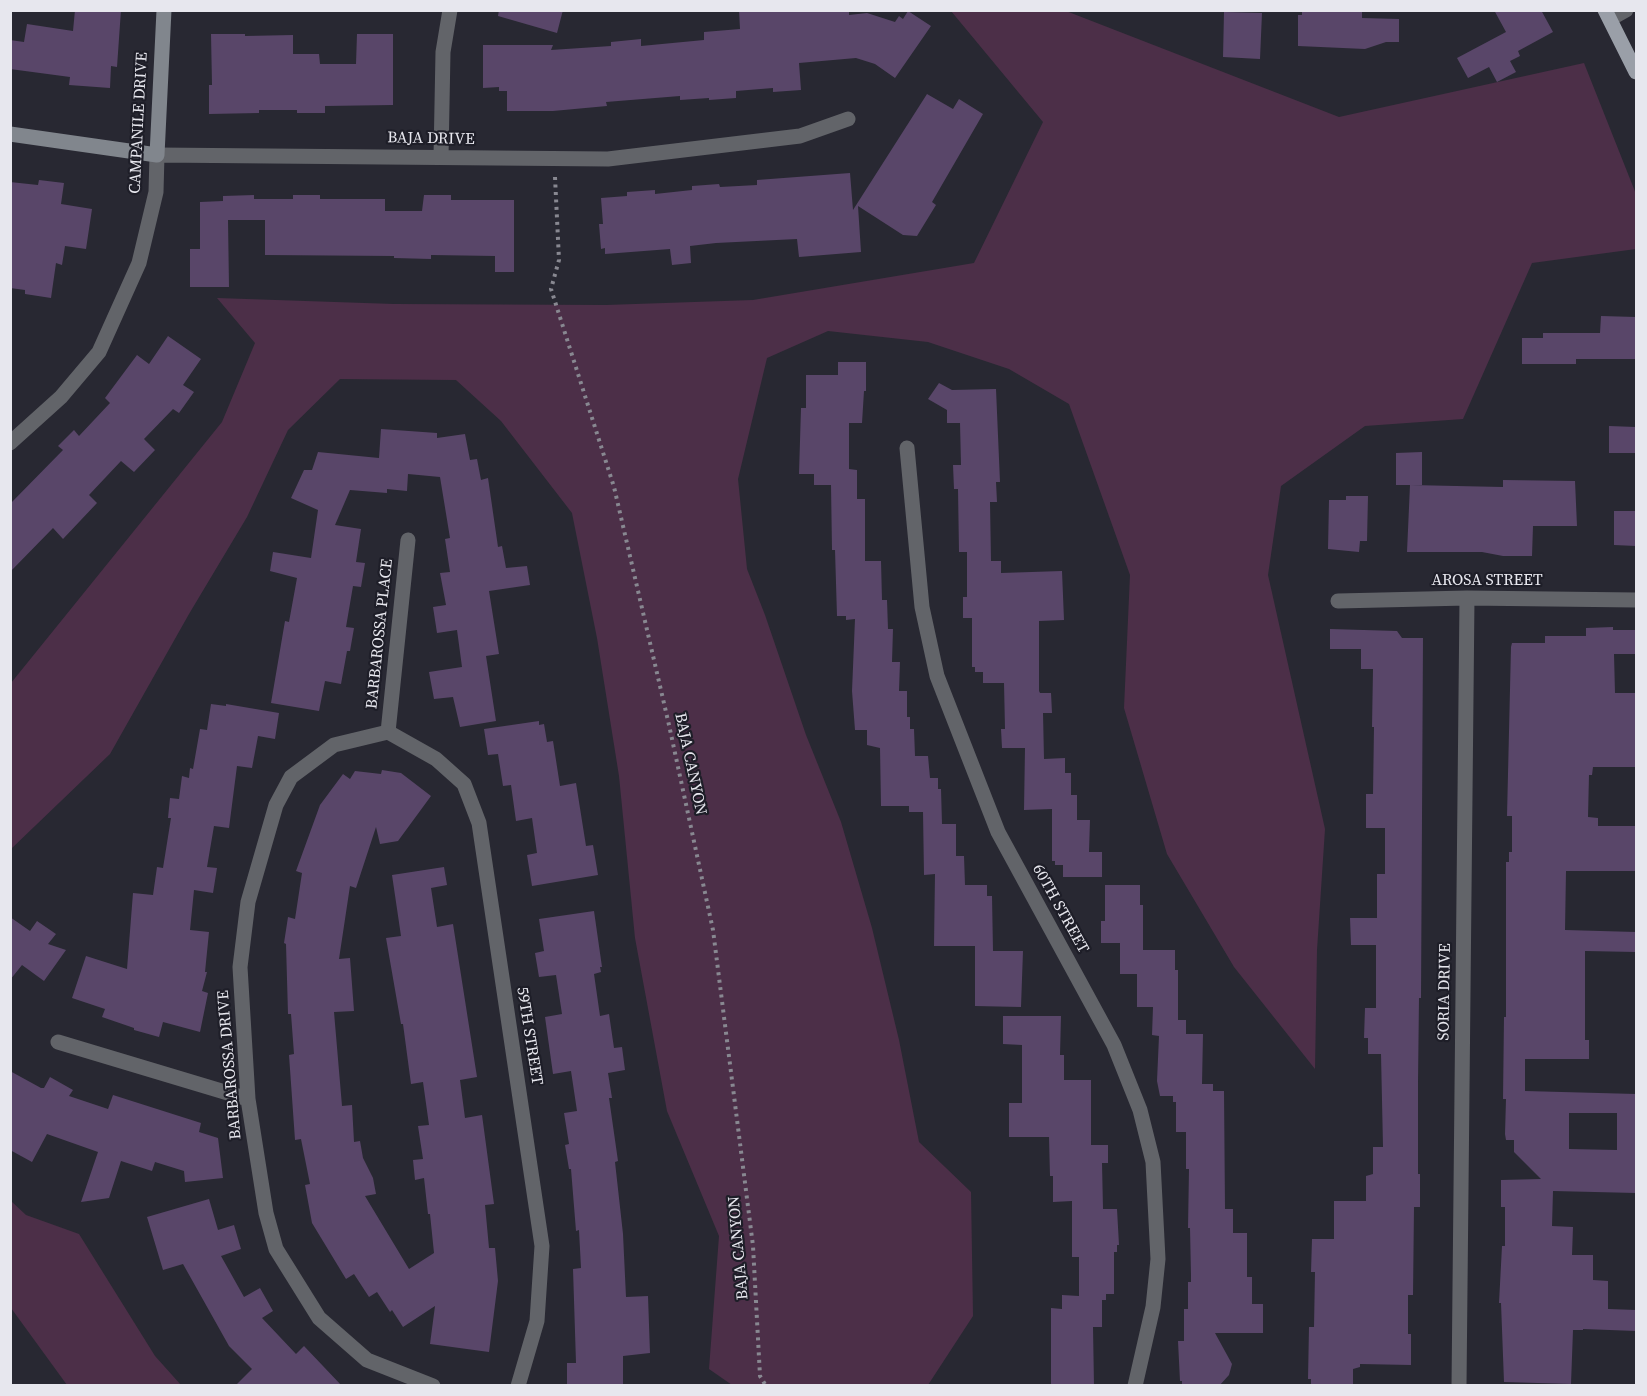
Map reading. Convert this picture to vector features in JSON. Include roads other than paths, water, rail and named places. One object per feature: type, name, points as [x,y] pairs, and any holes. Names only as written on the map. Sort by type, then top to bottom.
[{"type":"main road","points":[[1608,15],[1636,72]]},
{"type":"street","name":"CAMPANILE DRIVE","points":[[10,443],[61,398],[99,352],[139,263],[156,192],[164,10]]},
{"type":"street","points":[[441,157],[443,52],[450,10]]},
{"type":"street","points":[[1608,15],[1626,10]]},
{"type":"street","name":"BAJA DRIVE","points":[[10,134],[158,155],[608,159],[800,136],[848,119]]},
{"type":"street","name":"60TH STREET","points":[[907,448],[922,607],[937,676],[998,832],[1114,1045],[1140,1110],[1153,1162],[1158,1259],[1153,1307],[1135,1386]]},
{"type":"street","name":"BARBAROSSA PLACE","points":[[388,732],[408,540]]},
{"type":"street","name":"AROSA STREET","points":[[1338,601],[1467,598],[1636,600]]},
{"type":"street","name":"SORIA DRIVE","points":[[1458,1386],[1467,598]]},
{"type":"street","name":"BARBAROSSA DRIVE","points":[[388,732],[334,745],[291,777],[276,805],[248,903],[240,967],[248,1099],[266,1213],[276,1249],[319,1318],[367,1360],[433,1386]]},
{"type":"street","name":"59TH STREET","points":[[388,732],[436,759],[464,784],[478,823],[542,1246],[537,1321],[518,1386]]},
{"type":"street","points":[[58,1042],[248,1099]]}]
